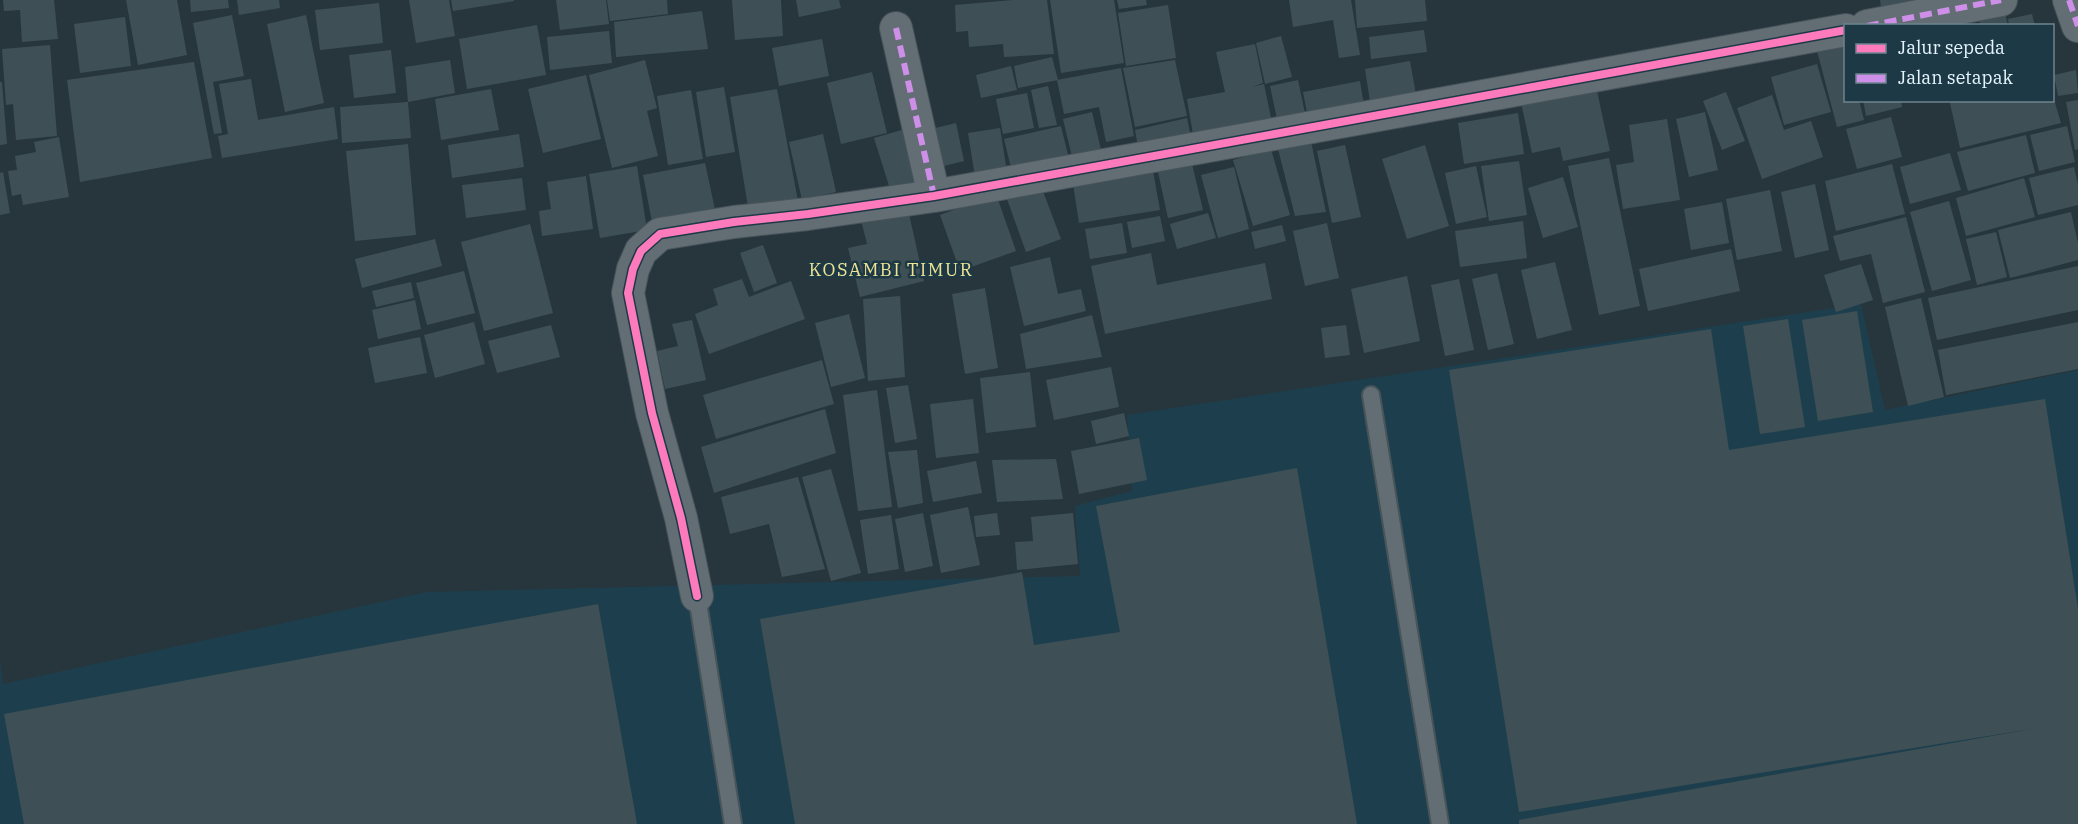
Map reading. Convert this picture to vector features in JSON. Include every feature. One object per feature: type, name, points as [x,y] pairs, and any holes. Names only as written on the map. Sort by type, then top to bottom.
[{"type":"street","points":[[1877,24],[2001,0]]},
{"type":"street","points":[[2069,0],[2078,26]]},
{"type":"street","points":[[896,28],[934,196]]},
{"type":"street","points":[[697,596],[681,518],[652,413],[628,292],[640,251],[660,234],[934,196],[1844,30]]},
{"type":"lane","points":[[1371,395],[1440,824]]},
{"type":"lane","points":[[697,596],[733,824]]},
{"type":"shaded area","points":[[1861,304],[1885,410],[2078,370],[2078,824],[0,824],[0,658],[3,684],[427,592],[1080,576],[1075,506],[1132,491],[1127,415]]},
{"type":"building","points":[[3,0],[54,0],[58,39],[22,42],[20,10],[4,11]]},
{"type":"building","points":[[126,0],[177,0],[187,55],[138,65]]},
{"type":"building","points":[[190,0],[228,0],[229,8],[191,12]]},
{"type":"building","points":[[237,0],[279,0],[280,8],[239,15]]},
{"type":"building","points":[[409,0],[449,0],[455,36],[416,43]]},
{"type":"building","points":[[451,0],[514,0],[514,1],[453,11]]},
{"type":"building","points":[[556,0],[606,0],[609,24],[560,30]]},
{"type":"building","points":[[607,0],[667,0],[668,14],[610,21]]},
{"type":"building","points":[[732,0],[781,0],[783,36],[735,40]]},
{"type":"building","points":[[796,0],[839,0],[841,8],[799,17]]},
{"type":"building","points":[[1013,0],[1047,0],[1054,54],[1004,57],[1003,44],[969,47],[968,31],[956,32],[955,5]]},
{"type":"building","points":[[1050,0],[1114,0],[1124,63],[1061,73]]},
{"type":"building","points":[[1117,0],[1146,0],[1147,5],[1119,9]]},
{"type":"building","points":[[1289,0],[1351,0],[1360,55],[1339,58],[1333,20],[1293,27]]},
{"type":"building","points":[[1355,0],[1425,0],[1427,21],[1357,28]]},
{"type":"building","points":[[1880,0],[1926,0],[1882,14]]},
{"type":"building","points":[[379,3],[383,43],[320,50],[315,10]]},
{"type":"building","points":[[1168,5],[1176,58],[1126,66],[1118,13]]},
{"type":"building","points":[[2004,8],[2008,24],[1980,24],[1978,12]]},
{"type":"building","points":[[702,11],[708,49],[616,57],[614,22]]},
{"type":"building","points":[[2032,14],[2034,24],[2009,24],[2008,19]]},
{"type":"building","points":[[232,15],[244,76],[213,82],[222,133],[214,134],[193,23]]},
{"type":"building","points":[[306,15],[324,103],[285,112],[267,24]]},
{"type":"building","points":[[125,17],[131,66],[80,73],[74,24]]},
{"type":"building","points":[[537,25],[546,75],[467,89],[459,39]]},
{"type":"building","points":[[1424,30],[1427,52],[1371,59],[1369,37]]},
{"type":"building","points":[[609,31],[612,63],[550,70],[547,37]]},
{"type":"building","points":[[1281,36],[1292,77],[1265,84],[1256,43]]},
{"type":"building","points":[[822,39],[829,76],[779,86],[772,48]]},
{"type":"building","points":[[1255,44],[1263,83],[1252,87],[1264,84],[1274,132],[1195,146],[1187,99],[1225,92],[1216,52]]},
{"type":"building","points":[[50,45],[57,136],[16,140],[13,104],[6,105],[2,49]]},
{"type":"building","points":[[1844,45],[1844,102],[1860,102],[1864,120],[1837,127],[1816,47]]},
{"type":"building","points":[[391,50],[396,93],[354,98],[349,55]]},
{"type":"building","points":[[1052,57],[1058,80],[1018,88],[1014,66]]},
{"type":"building","points":[[450,60],[455,93],[408,102],[405,67]]},
{"type":"building","points":[[645,60],[657,108],[647,111],[658,156],[612,168],[589,75]]},
{"type":"building","points":[[1175,60],[1187,116],[1135,127],[1123,68]]},
{"type":"building","points":[[1410,61],[1417,100],[1371,108],[1365,69]]},
{"type":"building","points":[[194,62],[212,158],[80,182],[67,80]]},
{"type":"building","points":[[1817,64],[1831,112],[1784,125],[1771,77]]},
{"type":"building","points":[[1011,66],[1017,90],[981,98],[976,75]]},
{"type":"building","points":[[1121,68],[1134,136],[1106,142],[1099,107],[1064,114],[1057,80]]},
{"type":"building","points":[[2076,70],[2078,93],[2058,96],[2054,75]]},
{"type":"building","points":[[872,72],[887,133],[841,144],[827,83]]},
{"type":"building","points":[[586,75],[601,139],[543,153],[528,89]]},
{"type":"building","points":[[251,79],[258,120],[334,107],[338,139],[222,158],[218,136],[228,134],[219,84]]},
{"type":"building","points":[[1298,80],[1306,118],[1278,124],[1270,86]]},
{"type":"building","points":[[1360,81],[1365,112],[1309,123],[1303,92]]},
{"type":"building","points":[[0,82],[2,82],[7,144],[0,145]]},
{"type":"building","points":[[1595,82],[1610,151],[1563,161],[1560,147],[1532,153],[1520,98]]},
{"type":"building","points":[[1048,86],[1057,125],[1039,128],[1031,90]]},
{"type":"building","points":[[724,87],[735,152],[706,157],[696,92]]},
{"type":"building","points":[[491,89],[499,130],[441,140],[435,99]]},
{"type":"building","points":[[777,89],[798,201],[748,207],[730,97]]},
{"type":"building","points":[[691,90],[703,159],[668,165],[657,96]]},
{"type":"building","points":[[1726,92],[1745,141],[1722,150],[1703,101]]},
{"type":"building","points":[[1027,93],[1034,128],[1003,134],[996,99]]},
{"type":"building","points":[[1772,95],[1784,130],[1811,121],[1823,157],[1762,179],[1737,108]]},
{"type":"building","points":[[2054,100],[2061,123],[1960,148],[1950,103],[2054,102]]},
{"type":"building","points":[[2078,100],[2078,149],[2075,150],[2066,102]]},
{"type":"building","points":[[408,102],[411,138],[342,143],[340,107]]},
{"type":"building","points":[[1863,102],[1901,102],[1902,107],[1866,116]]},
{"type":"building","points":[[1092,112],[1103,158],[1074,165],[1063,119]]},
{"type":"building","points":[[1705,112],[1718,170],[1689,177],[1676,119]]},
{"type":"building","points":[[1518,113],[1524,154],[1464,164],[1458,123]]},
{"type":"building","points":[[1891,117],[1902,157],[1857,169],[1846,129]]},
{"type":"building","points":[[1187,118],[1193,147],[1140,158],[1135,130]]},
{"type":"building","points":[[1667,119],[1680,200],[1623,209],[1616,165],[1634,162],[1629,125]]},
{"type":"building","points":[[956,123],[964,161],[940,167],[931,129]]},
{"type":"building","points":[[1061,126],[1071,167],[1014,180],[1004,139]]},
{"type":"building","points":[[2067,126],[2075,162],[2039,171],[2030,135]]},
{"type":"building","points":[[912,127],[928,178],[890,189],[874,138]]},
{"type":"building","points":[[1000,128],[1007,172],[975,177],[968,133]]},
{"type":"building","points":[[519,134],[524,167],[452,178],[448,145]]},
{"type":"building","points":[[823,134],[836,192],[802,200],[789,142]]},
{"type":"building","points":[[2026,135],[2035,173],[1968,191],[1957,152]]},
{"type":"building","points":[[59,137],[69,197],[23,205],[21,194],[12,196],[8,171],[17,170],[15,156],[36,152],[34,142]]},
{"type":"building","points":[[1310,137],[1326,212],[1295,216],[1277,145]]},
{"type":"building","points":[[408,144],[416,235],[355,241],[346,151]]},
{"type":"building","points":[[1345,145],[1361,217],[1332,223],[1317,151]]},
{"type":"building","points":[[1425,145],[1449,226],[1407,239],[1382,159]]},
{"type":"building","points":[[1271,149],[1290,215],[1253,226],[1233,160]]},
{"type":"building","points":[[1950,153],[1961,190],[1910,204],[1900,167]]},
{"type":"building","points":[[1609,158],[1640,306],[1599,315],[1568,166]]},
{"type":"building","points":[[1519,161],[1527,215],[1489,221],[1481,166]]},
{"type":"building","points":[[705,163],[716,214],[653,227],[643,175]]},
{"type":"building","points":[[1192,164],[1203,210],[1168,218],[1158,172]]},
{"type":"building","points":[[1892,164],[1905,214],[1836,231],[1825,181]]},
{"type":"building","points":[[637,166],[647,230],[600,238],[589,174]]},
{"type":"building","points":[[1476,166],[1487,217],[1456,224],[1445,173]]},
{"type":"building","points":[[1234,167],[1249,229],[1218,238],[1201,175]]},
{"type":"building","points":[[2074,167],[2078,185],[2078,205],[2038,215],[2029,178]]},
{"type":"building","points":[[1153,171],[1160,210],[1079,223],[1073,184]]},
{"type":"building","points":[[3,172],[10,213],[0,215],[0,173]]},
{"type":"building","points":[[586,176],[593,229],[542,236],[539,211],[551,209],[547,182]]},
{"type":"building","points":[[1563,177],[1578,227],[1543,238],[1528,188]]},
{"type":"building","points":[[522,178],[526,210],[466,218],[462,185]]},
{"type":"building","points":[[2024,178],[2035,217],[1966,236],[1956,198]]},
{"type":"building","points":[[1815,184],[1829,250],[1795,258],[1781,192]]},
{"type":"building","points":[[1041,186],[1061,239],[1026,252],[1007,199]]},
{"type":"building","points":[[1770,190],[1782,251],[1737,260],[1726,199]]},
{"type":"building","points":[[996,194],[1016,251],[960,271],[940,215]]},
{"type":"building","points":[[1949,201],[1971,280],[1932,291],[1910,212]]},
{"type":"building","points":[[1722,202],[1729,243],[1691,250],[1684,209]]},
{"type":"building","points":[[907,205],[924,281],[860,297],[848,248],[867,244],[860,216]]},
{"type":"building","points":[[2071,212],[2078,243],[2078,260],[2010,278],[1998,230]]},
{"type":"building","points":[[1208,213],[1216,238],[1177,249],[1170,224]]},
{"type":"building","points":[[1160,216],[1165,241],[1132,248],[1127,222]]},
{"type":"building","points":[[1906,217],[1925,292],[1883,303],[1871,254],[1840,261],[1833,236]]},
{"type":"building","points":[[1523,221],[1527,258],[1460,267],[1455,231]]},
{"type":"building","points":[[1122,223],[1127,253],[1090,259],[1085,229]]},
{"type":"building","points":[[1327,223],[1339,278],[1305,286],[1293,231]]},
{"type":"building","points":[[530,224],[553,313],[484,331],[461,242]]},
{"type":"building","points":[[1282,225],[1286,241],[1255,249],[1251,232]]},
{"type":"building","points":[[1996,232],[2007,277],[1977,285],[1966,239]]},
{"type":"building","points":[[435,239],[442,266],[362,288],[355,259]]},
{"type":"building","points":[[763,245],[777,283],[754,292],[740,253]]},
{"type":"building","points":[[1731,249],[1740,291],[1648,311],[1639,269]]},
{"type":"building","points":[[1151,253],[1157,285],[1265,263],[1272,299],[1105,334],[1091,266]]},
{"type":"building","points":[[1050,257],[1058,294],[1081,289],[1086,311],[1024,326],[1010,267]]},
{"type":"building","points":[[1555,262],[1572,330],[1537,339],[1521,270]]},
{"type":"building","points":[[1861,264],[1873,300],[1836,312],[1824,275]]},
{"type":"building","points":[[2078,266],[2078,310],[1937,340],[1928,298]]},
{"type":"building","points":[[464,271],[475,313],[427,325],[416,283]]},
{"type":"building","points":[[1497,273],[1514,344],[1488,350],[1472,279]]},
{"type":"building","points":[[1407,276],[1420,341],[1364,353],[1351,289]]},
{"type":"building","points":[[742,279],[749,297],[791,281],[805,319],[709,354],[695,314],[718,305],[713,289]]},
{"type":"building","points":[[1459,279],[1474,350],[1445,356],[1431,285]]},
{"type":"building","points":[[411,282],[414,298],[376,307],[372,291]]},
{"type":"building","points":[[985,288],[998,368],[965,374],[952,294]]},
{"type":"building","points":[[900,296],[905,377],[868,381],[863,299]]},
{"type":"building","points":[[1921,298],[1944,397],[1908,406],[1885,307]]},
{"type":"building","points":[[415,300],[421,329],[378,339],[372,310]]},
{"type":"building","points":[[1857,311],[1873,412],[1818,421],[1802,320]]},
{"type":"building","points":[[849,314],[865,378],[831,387],[815,323]]},
{"type":"building","points":[[1092,315],[1102,357],[1026,369],[1020,334]]},
{"type":"building","points":[[1788,319],[1805,427],[1760,434],[1743,326]]},
{"type":"building","points":[[692,320],[706,380],[665,389],[657,351],[678,346],[672,324]]},
{"type":"building","points":[[474,322],[485,364],[435,378],[424,335]]},
{"type":"building","points":[[2078,322],[2078,369],[1946,395],[1938,350]]},
{"type":"building","points":[[551,325],[560,357],[497,373],[488,341]]},
{"type":"building","points":[[1346,325],[1350,355],[1325,358],[1321,328]]},
{"type":"building","points":[[1711,329],[1729,450],[2045,399],[2078,609],[2078,824],[1519,824],[1519,820],[2037,728],[1519,812],[1449,370]]},
{"type":"building","points":[[420,337],[427,373],[375,383],[368,348]]},
{"type":"building","points":[[822,360],[834,404],[716,439],[703,395]]},
{"type":"building","points":[[1111,367],[1119,407],[1054,420],[1046,380]]},
{"type":"building","points":[[1030,372],[1036,427],[986,433],[980,378]]},
{"type":"building","points":[[908,385],[917,439],[895,443],[886,388]]},
{"type":"building","points":[[877,390],[892,507],[858,511],[843,395]]},
{"type":"building","points":[[973,399],[979,453],[936,458],[930,404]]},
{"type":"building","points":[[825,409],[836,453],[714,493],[701,447]]},
{"type":"building","points":[[1124,413],[1129,436],[1096,444],[1091,421]]},
{"type":"building","points":[[1139,438],[1147,480],[1079,494],[1071,451]]},
{"type":"building","points":[[917,450],[923,503],[898,508],[888,452]]},
{"type":"building","points":[[1056,459],[1063,499],[997,502],[992,460]]},
{"type":"building","points":[[976,461],[982,493],[933,502],[927,471]]},
{"type":"building","points":[[1297,468],[1357,824],[795,824],[760,619],[1022,572],[1034,645],[1120,632],[1096,506]]},
{"type":"building","points":[[831,469],[861,573],[831,581],[802,477]]},
{"type":"building","points":[[798,477],[825,569],[782,577],[769,524],[730,534],[721,497]]},
{"type":"building","points":[[968,507],[980,565],[941,573],[930,515]]},
{"type":"building","points":[[923,513],[933,566],[905,572],[895,519]]},
{"type":"building","points":[[997,513],[1000,535],[976,537],[974,516]]},
{"type":"building","points":[[1073,513],[1078,564],[1017,570],[1015,542],[1033,541],[1031,517]]},
{"type":"building","points":[[891,515],[899,569],[868,574],[860,520]]},
{"type":"building","points":[[598,604],[637,824],[24,824],[4,714]]},
{"type":"marked path","points":[[1877,24],[2001,0]]},
{"type":"marked path","points":[[2069,0],[2078,26]]},
{"type":"marked path","points":[[896,28],[934,196]]},
{"type":"cycle path","points":[[697,596],[681,518],[652,413],[628,293],[633,269],[641,251],[660,234],[934,196],[1844,30]]},
{"type":"district","name":"KOSAMBI TIMUR","points":[[891,269]]}]
